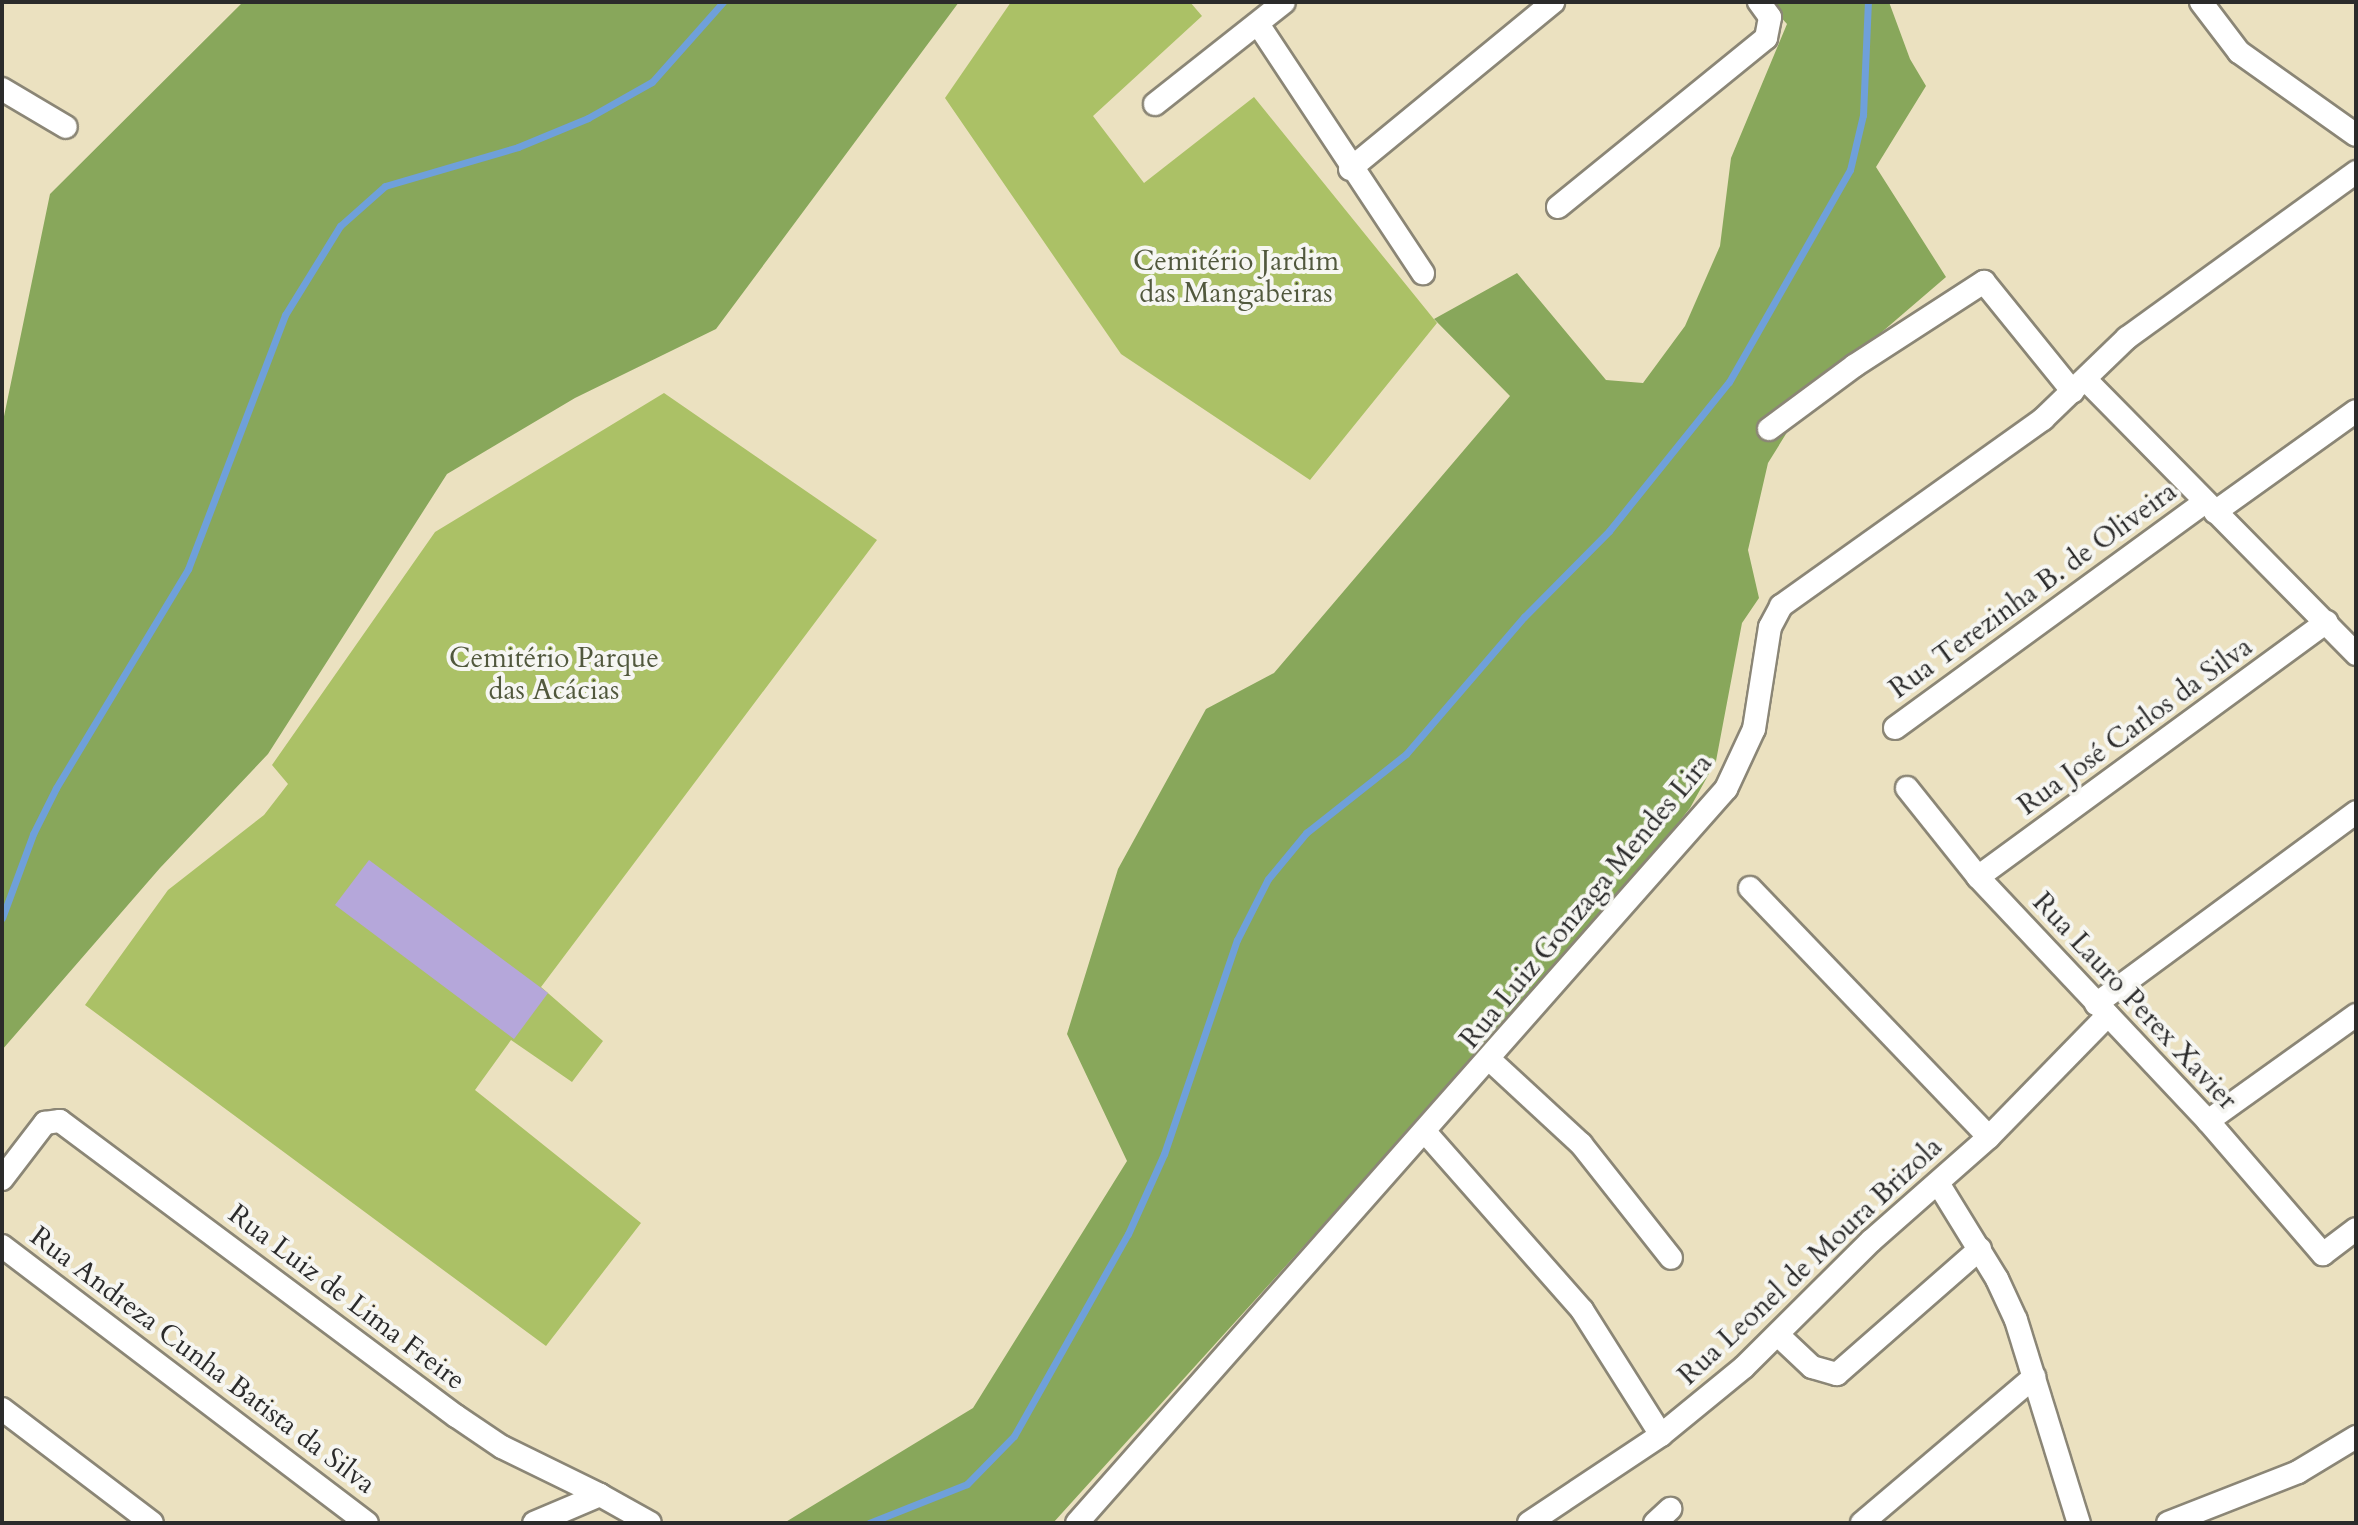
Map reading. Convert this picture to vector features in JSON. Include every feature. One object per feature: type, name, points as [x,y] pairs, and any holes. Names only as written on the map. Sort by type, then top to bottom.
[{"type":"street","points":[[1155,104],[1284,2]]},
{"type":"street","points":[[1350,169],[1553,2]]},
{"type":"street","points":[[2201,2],[2239,52],[2356,135]]},
{"type":"street","points":[[1558,207],[1755,49],[1770,28],[1761,4]]},
{"type":"street","points":[[1258,24],[1350,169],[1423,273]]},
{"type":"street","points":[[2,89],[66,127]]},
{"type":"street","name":"Rua Luiz Gonzaga Mendes Lira","points":[[1077,1523],[1426,1133],[1726,789],[1754,729],[1770,627],[1781,606],[2080,386],[2127,338],[2356,172]]},
{"type":"street","points":[[1769,429],[1854,366],[1984,282],[2080,386],[2210,507],[2354,650]]},
{"type":"street","name":"Rua Terezinha B. de Oliveira","points":[[1895,728],[2210,507],[2356,411]]},
{"type":"street","name":"Rua José Carlos da Silva","points":[[1978,877],[2327,622]]},
{"type":"street","name":"Rua Lauro Perex Xavier","points":[[1907,788],[1978,877],[2208,1121],[2323,1254],[2356,1229]]},
{"type":"street","name":"Rua Leonel de Moura Brizola","points":[[1529,1523],[1661,1435],[1778,1335],[1989,1137],[2102,1010],[2356,812]]},
{"type":"street","points":[[1750,888],[1989,1137]]},
{"type":"street","points":[[2208,1121],[2356,1015]]},
{"type":"street","points":[[1490,1060],[1581,1144],[1671,1258]]},
{"type":"street","name":"Rua Luiz de Lima Freire","points":[[2,1179],[49,1120],[71,1127],[456,1416],[502,1447],[600,1495]]},
{"type":"street","points":[[1426,1133],[1582,1310],[1661,1435]]},
{"type":"street","points":[[1938,1183],[1980,1249],[2016,1320],[2079,1523]]},
{"type":"street","name":"Rua Andreza Cunha Batista da Silva","points":[[2,1246],[367,1523]]},
{"type":"street","points":[[1778,1335],[1812,1367],[1828,1374],[1848,1368],[1980,1249]]},
{"type":"street","points":[[1862,1523],[2034,1377]]},
{"type":"street","points":[[2,1409],[152,1523]]},
{"type":"street","points":[[2168,1523],[2298,1472],[2356,1437]]},
{"type":"street","points":[[534,1523],[600,1495],[650,1523]]},
{"type":"green space","points":[[243,2],[959,2],[716,329],[575,398],[447,474],[268,754],[160,868],[2,1050],[2,426],[50,194]]},
{"type":"green space","name":"Cemitério Jardim das Mangabeiras","points":[[1011,2],[1190,2],[1202,16],[1093,116],[1144,183],[1254,97],[1437,323],[1310,480],[1121,354],[945,98]]},
{"type":"green space","points":[[1767,2],[1889,2],[1910,59],[1926,86],[1876,167],[1946,277],[1812,392],[1768,463],[1748,550],[1759,598],[1742,623],[1716,761],[1690,808],[1620,897],[1053,1523],[784,1523],[973,1408],[1127,1161],[1067,1034],[1118,869],[1206,709],[1274,673],[1510,396],[1434,319],[1517,273],[1606,380],[1643,383],[1685,326],[1720,246],[1731,158],[1787,24]]},
{"type":"green space","name":"Cemitério Parque das Acácias","points":[[664,393],[877,540],[541,987],[603,1041],[572,1082],[511,1040],[475,1090],[641,1223],[546,1346],[85,1005],[168,890],[264,815],[288,784],[272,765],[435,532]]},
{"type":"building","points":[[369,860],[548,993],[514,1039],[335,905]]},
{"type":"waterway","points":[[2,918],[33,834],[56,788],[188,569],[285,315],[340,226],[385,186],[518,147],[588,118],[652,82],[723,2]]},
{"type":"waterway","points":[[869,1523],[967,1484],[1014,1436],[1128,1234],[1164,1154],[1237,940],[1268,879],[1306,833],[1406,754],[1524,617],[1609,531],[1729,382],[1850,170],[1863,115],[1868,2]]}]
